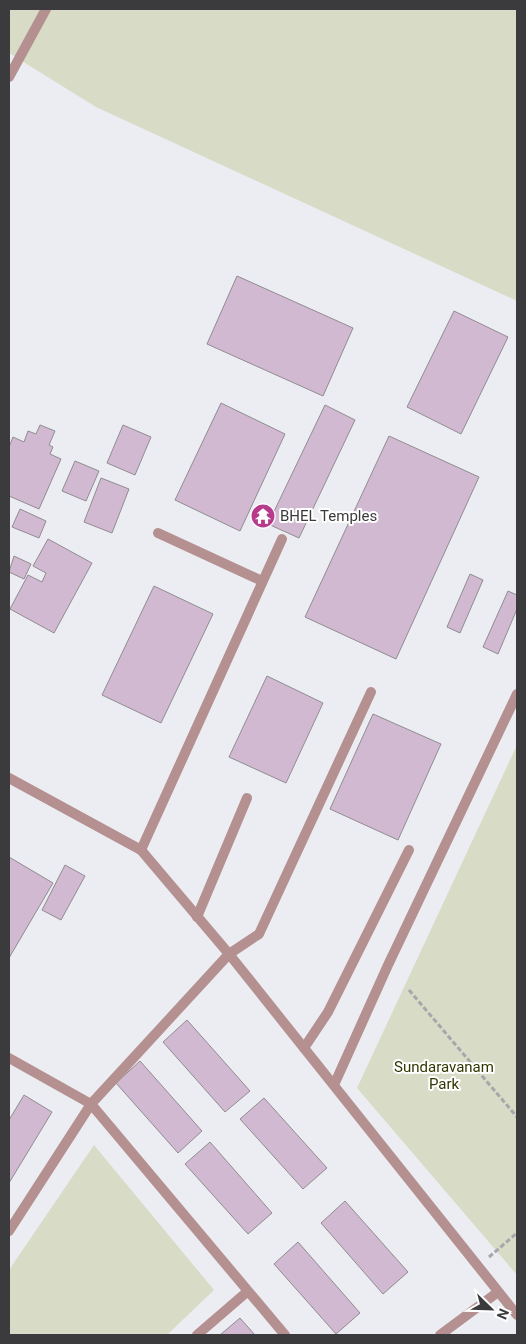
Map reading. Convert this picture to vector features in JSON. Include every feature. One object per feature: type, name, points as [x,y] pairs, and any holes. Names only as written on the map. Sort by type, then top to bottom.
[{"type":"street","points":[[9,77],[46,9]]},
{"type":"street","points":[[158,533],[262,581]]},
{"type":"street","points":[[141,850],[282,539]]},
{"type":"street","points":[[9,1231],[91,1104],[229,954],[259,934],[371,692]]},
{"type":"street","points":[[334,1085],[388,965],[517,694]]},
{"type":"street","points":[[9,778],[141,850],[229,954],[517,1315]]},
{"type":"street","points":[[198,917],[247,798]]},
{"type":"street","points":[[304,1048],[328,1012],[409,850]]},
{"type":"street","points":[[9,1058],[91,1104],[284,1335]]},
{"type":"street","points":[[197,1335],[248,1291]]},
{"type":"street","points":[[440,1335],[498,1292]]},
{"type":"path","points":[[409,990],[517,1117]]},
{"type":"path","points":[[479,1265],[517,1233]]},
{"type":"green space","points":[[9,9],[517,9],[517,301],[96,107],[9,53]]},
{"type":"green space","name":"Sundaravanam Park","points":[[517,745],[517,1275],[357,1088]]},
{"type":"green space","points":[[94,1145],[214,1290],[167,1335],[9,1335],[9,1270]]},
{"type":"building","points":[[237,276],[353,328],[323,396],[207,344]]},
{"type":"building","points":[[454,311],[508,337],[461,434],[407,407]]},
{"type":"building","points":[[221,403],[285,434],[240,531],[175,500]]},
{"type":"building","points":[[325,405],[355,420],[299,538],[268,524]]},
{"type":"building","points":[[40,425],[55,431],[49,445],[53,447],[50,454],[61,459],[39,509],[9,496],[9,447],[13,437],[24,442],[28,431],[36,434]]},
{"type":"building","points":[[123,425],[151,437],[135,475],[107,463]]},
{"type":"building","points":[[389,436],[479,477],[396,659],[305,617]]},
{"type":"building","points":[[75,461],[99,471],[86,501],[62,491]]},
{"type":"building","points":[[101,478],[129,489],[112,533],[84,522]]},
{"type":"building","points":[[20,509],[46,521],[39,538],[12,527]]},
{"type":"building","points":[[48,539],[92,563],[54,633],[10,609],[28,575],[42,582],[46,573],[33,566]]},
{"type":"building","points":[[14,556],[31,564],[24,579],[9,572]]},
{"type":"building","points":[[470,574],[483,580],[460,633],[447,627]]},
{"type":"building","points":[[154,586],[213,614],[161,723],[102,695]]},
{"type":"building","points":[[508,591],[517,595],[517,609],[498,654],[483,647]]},
{"type":"building","points":[[267,676],[323,703],[286,783],[229,757]]},
{"type":"building","points":[[373,714],[441,744],[398,840],[330,809]]},
{"type":"building","points":[[9,857],[53,883],[9,958]]},
{"type":"building","points":[[65,865],[85,876],[61,920],[42,910]]},
{"type":"building","points":[[187,1020],[250,1091],[225,1112],[163,1042]]},
{"type":"building","points":[[140,1061],[202,1131],[178,1153],[116,1083]]},
{"type":"building","points":[[24,1095],[52,1112],[9,1183],[9,1120]]},
{"type":"building","points":[[264,1098],[327,1168],[303,1189],[240,1119]]},
{"type":"building","points":[[210,1142],[272,1213],[248,1234],[185,1164]]},
{"type":"building","points":[[345,1201],[408,1272],[383,1294],[321,1223]]},
{"type":"building","points":[[298,1242],[360,1313],[336,1334],[274,1264]]},
{"type":"building","points":[[240,1318],[255,1335],[220,1335]]},
{"type":"place","name":"BHEL Temples","points":[[263,516]]}]
